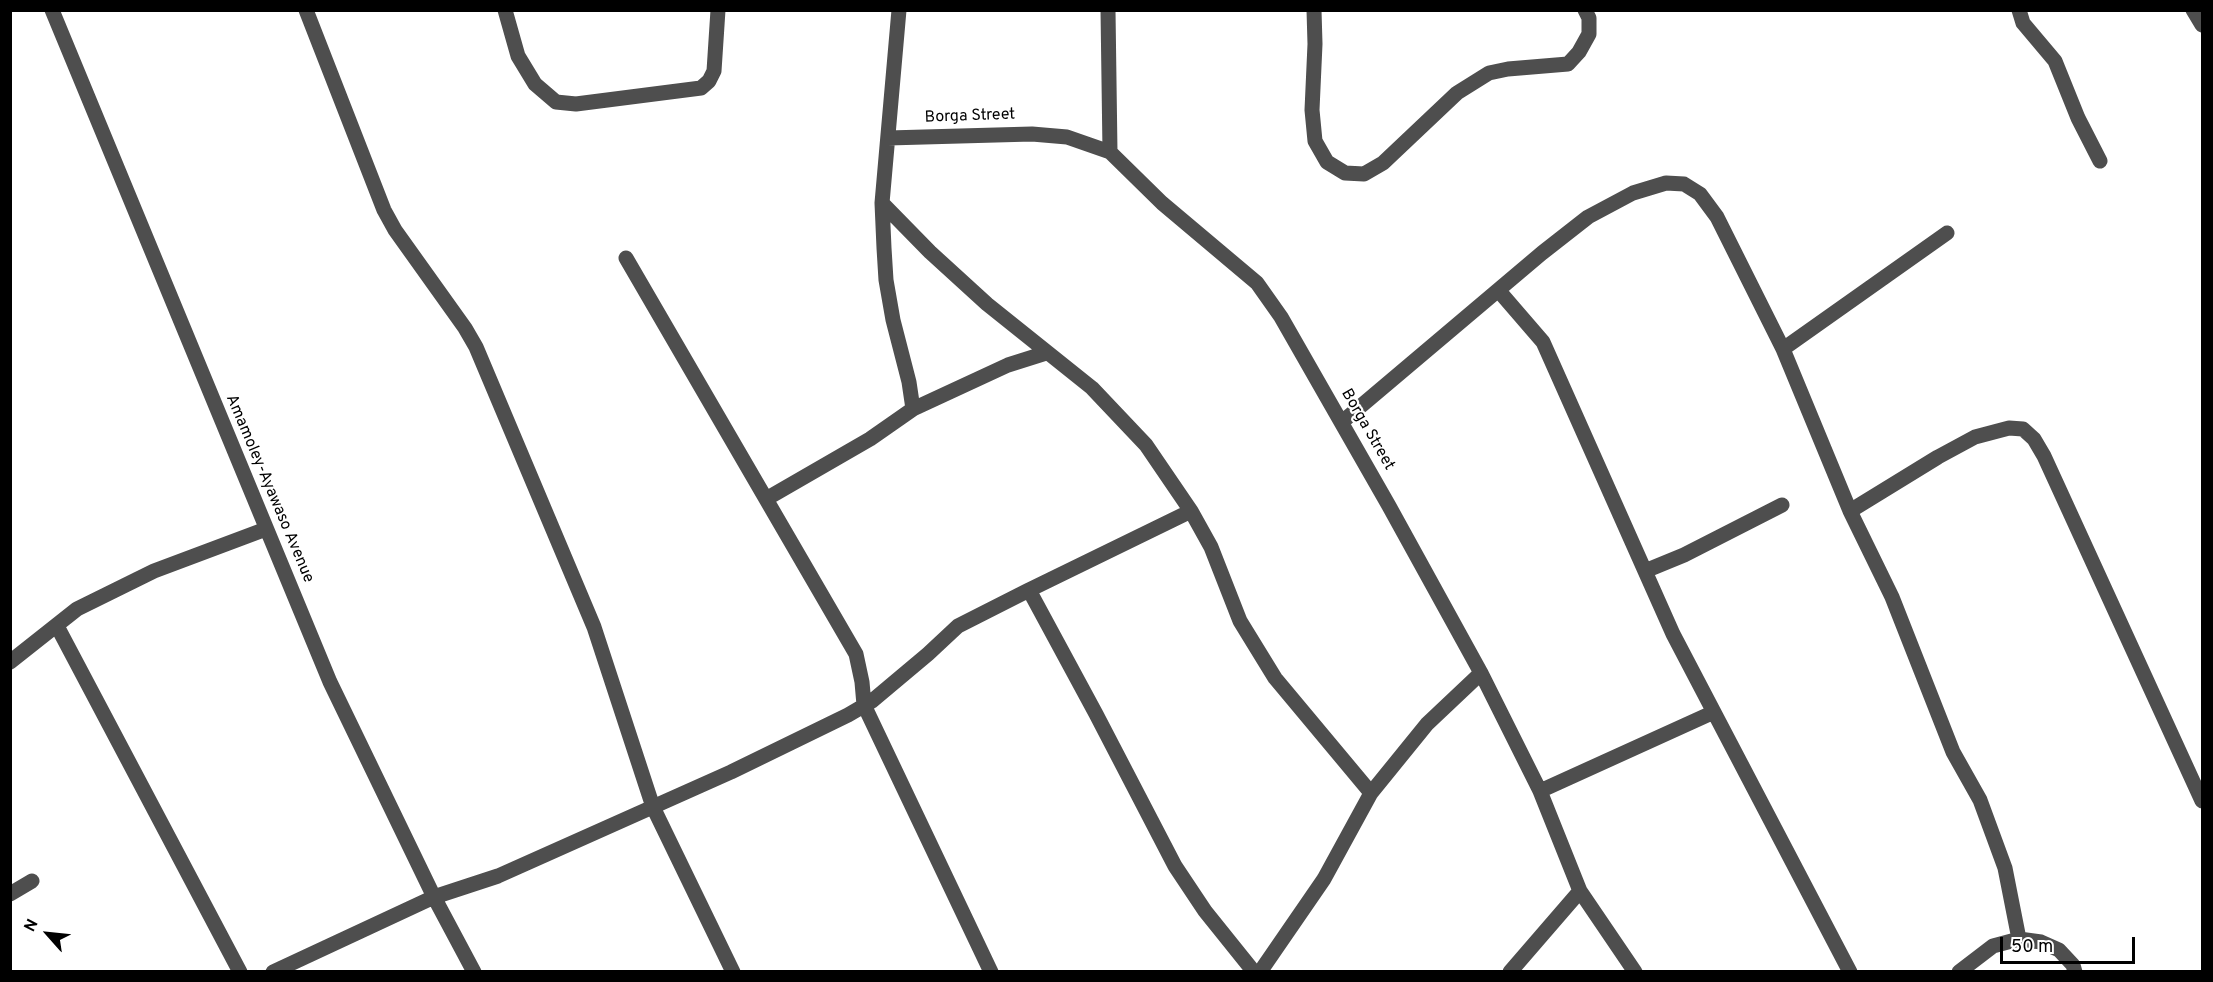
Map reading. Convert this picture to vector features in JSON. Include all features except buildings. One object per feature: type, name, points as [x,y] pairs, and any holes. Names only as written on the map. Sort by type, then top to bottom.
[{"type":"street","name":"Amamoley-Ayawaso Avenue","points":[[52,10],[330,681],[434,897],[474,972]]},
{"type":"street","points":[[306,10],[384,210],[395,230],[476,347],[594,627],[653,807],[733,972]]},
{"type":"street","points":[[505,10],[518,56],[535,84],[556,102],[576,104],[701,88],[710,81],[714,71],[718,10]]},
{"type":"street","points":[[899,10],[882,203],[886,280],[913,409]]},
{"type":"street","points":[[1108,10],[1110,152]]},
{"type":"street","points":[[1314,10],[1312,110],[1315,141],[1327,162],[1345,173],[1364,174],[1383,163],[1457,93],[1489,73],[1508,69],[1568,64],[1580,52],[1589,34],[1589,18],[1585,10]]},
{"type":"street","points":[[2019,10],[2023,23],[2055,61],[2078,118],[2100,161]]},
{"type":"street","points":[[2193,10],[2202,26]]},
{"type":"street","name":"Borga Street","points":[[888,138],[1032,134],[1067,137],[1110,152],[1162,203],[1257,282],[1281,317],[1342,422],[1481,673],[1540,791],[1580,891],[1635,972]]},
{"type":"street","points":[[1342,422],[1588,217],[1633,193],[1666,183],[1684,184],[1700,194],[1717,217],[1783,349],[1850,511],[1892,597],[1953,752],[1980,800],[2005,868],[2019,939]]},
{"type":"street","points":[[882,203],[930,252],[987,304],[1092,388],[1146,445],[1191,511],[1211,547],[1240,621],[1275,678],[1371,793]]},
{"type":"street","points":[[1783,349],[1947,233]]},
{"type":"street","points":[[626,258],[856,654],[864,705],[991,972]]},
{"type":"street","points":[[1499,291],[1543,342],[1673,634],[1850,972]]},
{"type":"street","points":[[766,499],[870,439],[913,409],[1008,365],[1046,353]]},
{"type":"street","points":[[1850,511],[1975,437],[2009,428],[2023,429],[2034,439],[2044,456],[2202,801]]},
{"type":"street","points":[[1645,572],[1684,555],[1782,505]]},
{"type":"street","points":[[273,972],[434,897],[498,876],[653,807],[848,715],[928,654],[958,626],[1191,511]]},
{"type":"street","points":[[10,662],[77,609],[154,571],[266,529]]},
{"type":"street","points":[[1029,590],[1175,866],[1205,911],[1254,972]]},
{"type":"street","points":[[57,626],[240,972]]},
{"type":"street","points":[[1260,972],[1324,879],[1371,793],[1427,724],[1481,673]]},
{"type":"street","points":[[1540,791],[1714,712]]},
{"type":"street","points":[[10,894],[32,881]]},
{"type":"street","points":[[1510,972],[1580,891]]},
{"type":"street","points":[[1959,972],[1993,946],[2019,939],[2041,942],[2059,950],[2073,965],[2075,972]]}]
